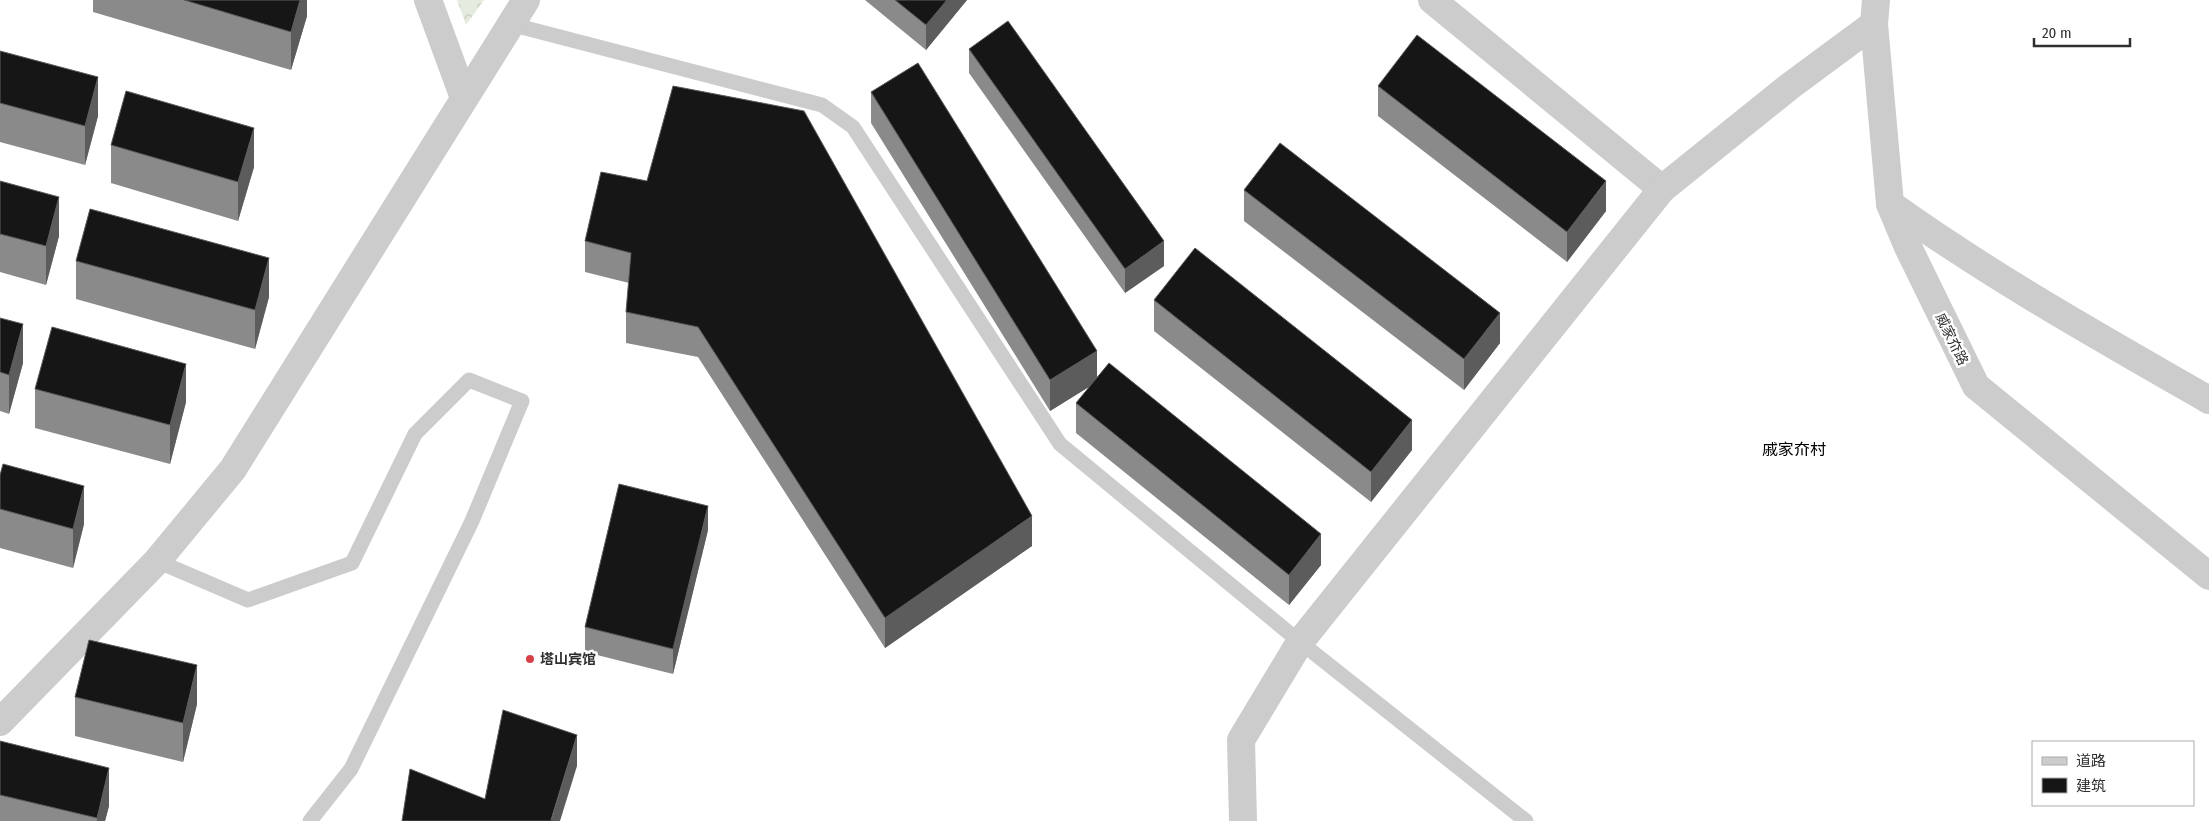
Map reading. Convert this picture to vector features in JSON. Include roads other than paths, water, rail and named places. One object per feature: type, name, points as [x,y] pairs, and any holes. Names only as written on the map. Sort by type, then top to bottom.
[{"type":"street","points":[[428,0],[464,98]]},
{"type":"street","points":[[0,722],[157,561],[233,469],[526,0]]},
{"type":"street","points":[[1432,0],[1662,189]]},
{"type":"street","points":[[1244,821],[1242,740],[1300,642],[1662,189],[1790,86],[1875,12]]},
{"type":"street","name":"威家夼路","points":[[1875,12],[1890,204],[1908,247],[1976,386],[2209,576]]},
{"type":"street","points":[[1890,204],[1934,236],[2039,302],[2209,400]]},
{"type":"lane","points":[[510,24],[822,105],[853,127],[1060,444],[1300,642],[1526,821]]},
{"type":"lane","points":[[157,561],[248,600],[352,563],[416,434],[469,380],[522,401],[472,521],[350,769],[310,821]]},
{"type":"place","name":"塔山宾馆","points":[[530,659]]},
{"type":"district","name":"戚家夼村","points":[[1794,449]]}]
